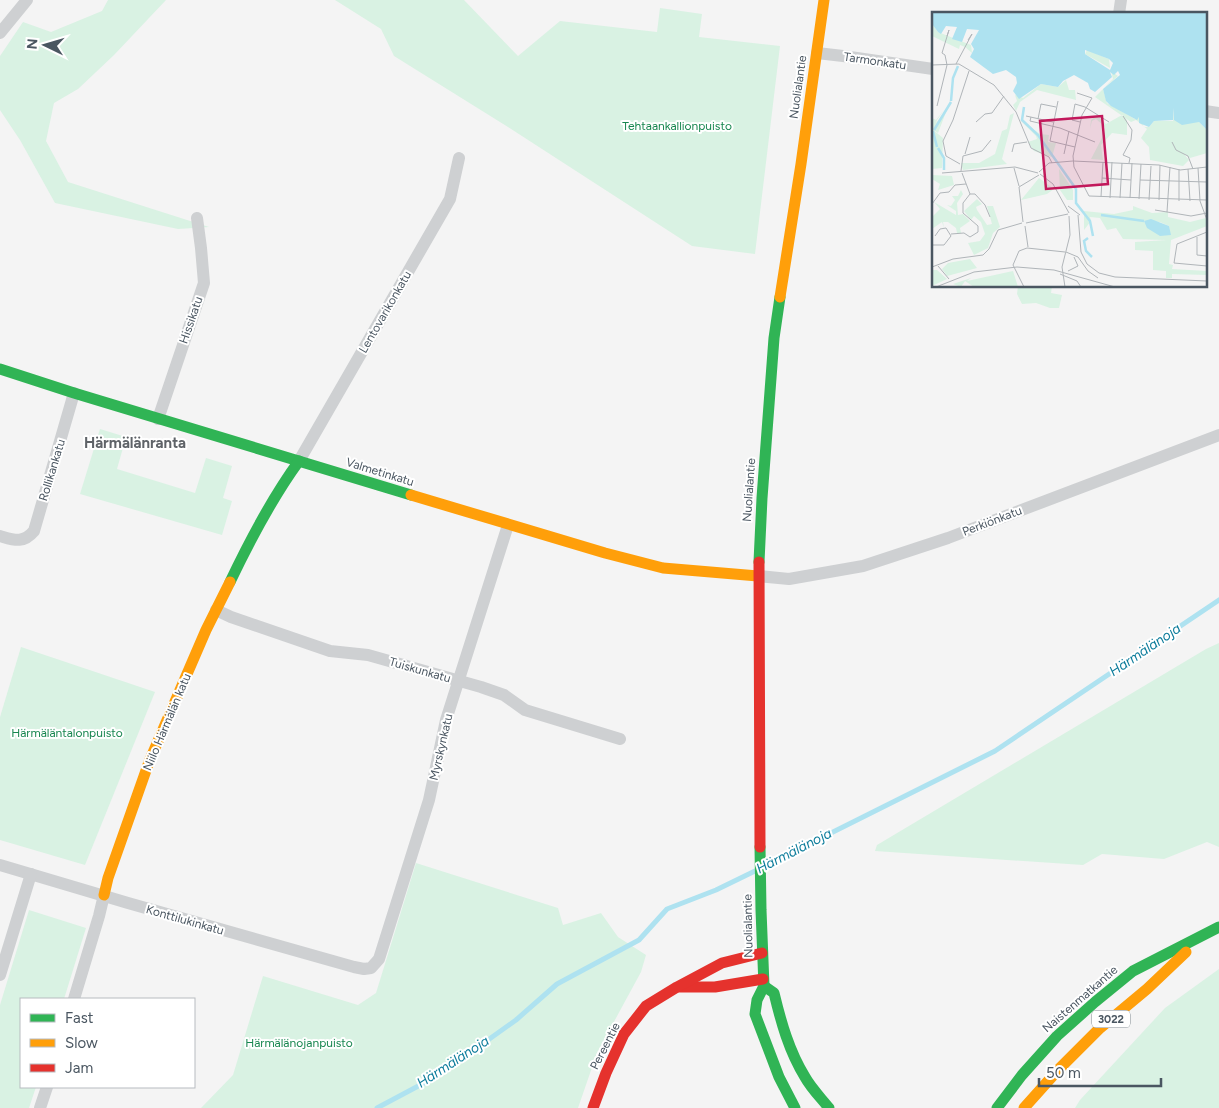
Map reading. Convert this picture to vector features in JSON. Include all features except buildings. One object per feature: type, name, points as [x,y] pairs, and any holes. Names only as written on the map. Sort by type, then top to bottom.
[{"type":"street","points":[[0,33],[27,0]]},
{"type":"street","name":"Nuolialantie","points":[[795,1108],[779,1077],[755,1014],[757,1000],[764,983],[761,910],[758,576],[774,338],[824,0]]},
{"type":"street","name":"Tarmonkatu","points":[[817,53],[932,69]]},
{"type":"street","points":[[1206,111],[1219,113]]},
{"type":"street","name":"Lentovarikonkatu","points":[[298,461],[450,199],[459,158]]},
{"type":"street","name":"Hissikatu","points":[[158,419],[204,284],[198,218]]},
{"type":"street","name":"Valmetinkatu","points":[[0,369],[158,419],[605,553],[663,568],[758,576]]},
{"type":"street","name":"Rollikankatu","points":[[0,536],[21,540],[34,531],[74,393]]},
{"type":"street","name":"Perkiönkatu","points":[[758,576],[789,578],[863,566],[948,538],[1219,435]]},
{"type":"street","name":"Niilo Härmälän katu","points":[[74,998],[104,895],[149,762],[206,630],[250,540],[298,461]]},
{"type":"street","name":"Myrskynkatu","points":[[372,968],[379,959],[429,800],[446,720],[508,525]]},
{"type":"street","name":"Tuiskunkatu","points":[[216,610],[231,617],[330,651],[368,655],[481,687],[504,695],[526,710],[620,739]]},
{"type":"street","name":"Konttilukinkatu","points":[[0,864],[128,904],[364,970],[372,968]]},
{"type":"street","points":[[0,975],[31,874]]},
{"type":"street","name":"Naistenmatkantie","points":[[997,1108],[1022,1075],[1057,1036],[1095,1002],[1133,972],[1219,927]]},
{"type":"street","name":"Naistenmatkantie","points":[[1024,1108],[1058,1070],[1099,1029],[1147,989],[1202,936]]},
{"type":"street","name":"Pereentie","points":[[593,1108],[606,1073],[624,1034],[646,1006],[722,963],[762,953]]},
{"type":"street","points":[[677,987],[715,987],[764,983],[774,993],[791,1050],[814,1090],[829,1108]]},
{"type":"street","points":[[40,1108],[47,1088]]},
{"type":"green space","points":[[108,0],[166,0],[114,55],[78,89],[54,103],[46,141],[68,182],[209,227],[178,229],[55,203],[20,140],[0,110],[0,56],[23,22],[51,32],[102,11]]},
{"type":"green space","name":"Tehtaankallionpuisto","points":[[335,0],[464,0],[518,56],[560,21],[657,32],[660,8],[702,14],[699,37],[780,46],[755,254],[692,246],[394,56],[381,29]]},
{"type":"green space","points":[[1018,288],[1052,288],[1051,293],[1062,295],[1059,308],[1050,308],[1036,303],[1022,304],[1017,294]]},
{"type":"green space","points":[[100,429],[126,437],[117,469],[195,493],[206,458],[232,466],[223,498],[232,501],[222,535],[80,494]]},
{"type":"green space","points":[[1219,643],[1219,847],[1207,842],[1164,859],[1102,854],[1083,865],[875,851],[877,845]]},
{"type":"green space","name":"Härmäläntalonpuisto","points":[[21,647],[155,692],[85,865],[0,840],[0,717]]},
{"type":"green space","name":"Härmälänojanpuisto","points":[[416,863],[558,908],[563,925],[601,913],[618,937],[646,955],[641,972],[597,1053],[578,1108],[201,1108],[233,1075],[263,976],[358,1005],[376,993]]},
{"type":"green space","points":[[29,910],[86,928],[64,998],[20,998],[20,1088],[36,1088],[29,1108],[0,1108],[0,1005]]},
{"type":"green space","points":[[1219,969],[1219,1108],[1075,1108],[1080,1100],[1165,1008]]},
{"type":"waterway","name":"Härmälänoja","points":[[765,866],[995,751],[1219,600]]},
{"type":"waterway","name":"Härmälänoja","points":[[377,1108],[439,1075],[516,1020],[557,984],[639,940],[667,909],[716,890],[755,871]]},
{"type":"traffic: fast","points":[[759,562],[774,338],[780,297]]},
{"type":"traffic: fast","points":[[0,369],[411,495]]},
{"type":"traffic: fast","points":[[230,582],[262,520],[299,461]]},
{"type":"traffic: fast","points":[[760,847],[764,986],[757,1000],[755,1014],[779,1077],[795,1108]]},
{"type":"traffic: fast","points":[[997,1108],[1022,1075],[1057,1036],[1133,971],[1219,927]]},
{"type":"traffic: fast","points":[[764,986],[774,993],[786,1036],[799,1067],[810,1085],[829,1108]]},
{"type":"traffic: slow","points":[[780,297],[824,0]]},
{"type":"traffic: slow","points":[[411,495],[605,553],[663,568],[758,576]]},
{"type":"traffic: slow","points":[[104,895],[108,878],[149,762],[206,630],[230,582]]},
{"type":"traffic: slow","points":[[1024,1108],[1058,1070],[1099,1029],[1147,989],[1186,952]]},
{"type":"traffic: jam","points":[[759,562],[760,847]]},
{"type":"traffic: jam","points":[[593,1108],[606,1073],[624,1034],[646,1006],[722,963],[762,953]]},
{"type":"traffic: jam","points":[[680,987],[715,987],[763,979]]},
{"type":"district","name":"Härmälänranta","points":[[135,443]]}]
